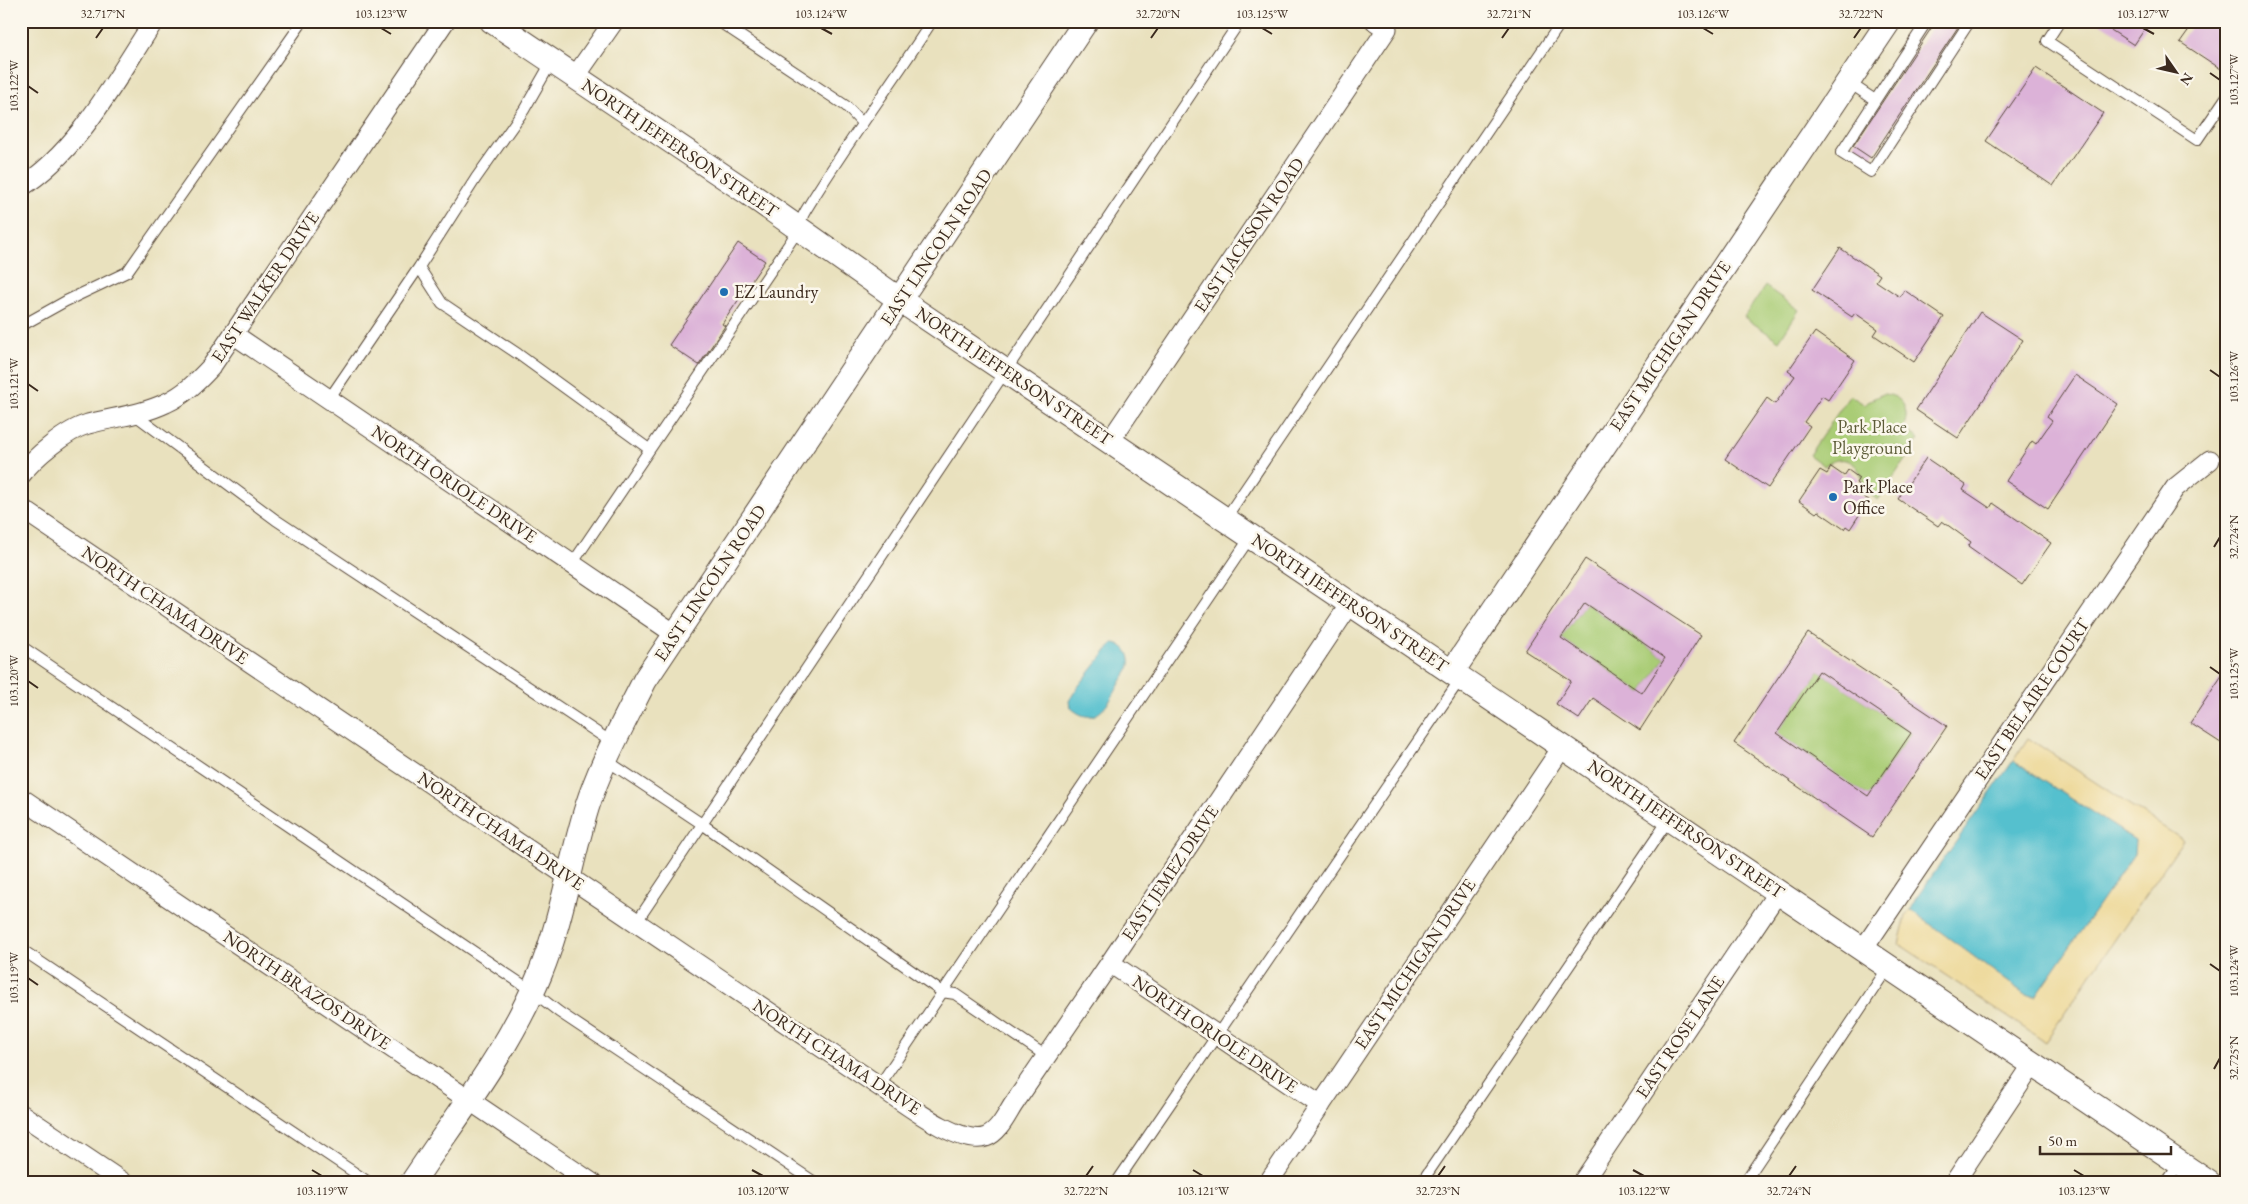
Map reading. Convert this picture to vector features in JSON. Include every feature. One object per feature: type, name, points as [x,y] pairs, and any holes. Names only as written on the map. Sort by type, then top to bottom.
[{"type":"street","points":[[21,187],[34,179],[72,143],[154,21]]},
{"type":"street","name":"EAST WALKER DRIVE","points":[[21,475],[37,455],[86,425],[135,415],[167,403],[182,395],[211,367],[445,21]]},
{"type":"street","name":"NORTH JEFFERSON STREET","points":[[492,21],[799,228],[900,300],[2210,1183]]},
{"type":"street","points":[[575,77],[614,21]]},
{"type":"street","name":"EAST LINCOLN ROAD","points":[[412,1183],[469,1100],[512,1032],[532,991],[557,926],[567,876],[587,807],[609,752],[645,680],[1086,21]]},
{"type":"street","name":"EAST MICHIGAN DRIVE","points":[[1456,675],[1889,21]]},
{"type":"street","name":"EAST JACKSON ROAD","points":[[1110,441],[1381,25]]},
{"type":"street","name":"NORTH ORIOLE DRIVE","points":[[233,334],[676,634]]},
{"type":"street","name":"EAST BEL AIRE COURT","points":[[1864,948],[2174,488],[2210,460]]},
{"type":"street","name":"NORTH CHAMA DRIVE","points":[[21,508],[879,1086],[953,1134],[970,1139],[986,1137]]},
{"type":"street","name":"EAST JEMEZ DRIVE","points":[[986,1137],[1002,1125],[1046,1056],[1350,604]]},
{"type":"street","name":"EAST MICHIGAN DRIVE","points":[[1268,1183],[1563,746]]},
{"type":"street","name":"NORTH BRAZOS DRIVE","points":[[21,798],[592,1183]]},
{"type":"street","name":"EAST ROSE LANE","points":[[1582,1183],[1778,892]]},
{"type":"street","name":"NORTH ORIOLE DRIVE","points":[[1110,963],[1321,1105]]},
{"type":"street","points":[[1954,1183],[2033,1064]]},
{"type":"street","points":[[21,1114],[124,1183]]},
{"type":"lane","points":[[21,326],[66,301],[127,272],[303,21]]},
{"type":"lane","points":[[718,21],[846,106],[862,123]]},
{"type":"lane","points":[[572,564],[799,228],[805,212],[862,123],[932,21]]},
{"type":"lane","points":[[636,923],[1240,21]]},
{"type":"lane","points":[[1225,519],[1562,21]]},
{"type":"lane","points":[[1927,21],[1841,153],[1871,172],[1970,21]]},
{"type":"lane","points":[[2060,21],[2047,41],[2197,140],[2227,96]]},
{"type":"lane","points":[[329,399],[419,268],[476,178],[524,110],[552,61]]},
{"type":"lane","points":[[1848,82],[1875,100]]},
{"type":"lane","points":[[419,268],[442,303],[518,354],[649,449]]},
{"type":"lane","points":[[135,415],[276,520],[609,752],[702,824],[942,992],[955,994],[1046,1056]]},
{"type":"lane","points":[[879,1086],[1251,536]]},
{"type":"lane","points":[[21,646],[532,991],[560,1012],[816,1183]]},
{"type":"lane","points":[[1116,1183],[1456,675]]},
{"type":"lane","points":[[1421,1183],[1670,818]]},
{"type":"lane","points":[[21,949],[370,1183]]},
{"type":"lane","points":[[1744,1183],[1889,966]]},
{"type":"lane","points":[[2166,1183],[2180,1163]]},
{"type":"green space","points":[[1765,286],[1799,310],[1779,341],[1744,317]]},
{"type":"green space","name":"Park Place Playground","points":[[1883,394],[1896,397],[1904,405],[1906,416],[1903,428],[1919,439],[1878,500],[1863,490],[1861,474],[1852,463],[1847,460],[1840,460],[1832,461],[1824,466],[1809,455],[1850,395],[1865,405],[1870,400]]},
{"type":"green space","points":[[1585,603],[1665,658],[1642,693],[1561,638]]},
{"type":"green space","points":[[1819,671],[1911,733],[1868,796],[1831,772],[1813,798],[1797,786],[1815,759],[1777,733]]},
{"type":"sand","points":[[2028,738],[2183,840],[2045,1042],[1899,944],[1906,915],[1911,910],[2026,995],[2036,996],[2134,854],[2135,840],[2013,761]]},
{"type":"water","points":[[1113,643],[1123,647],[1128,653],[1130,665],[1128,670],[1102,710],[1096,715],[1080,714],[1070,707],[1069,701]]},
{"type":"water","points":[[2013,761],[2135,840],[2134,854],[2036,996],[2026,995],[1911,910],[1915,900]]},
{"type":"building","points":[[1936,21],[1962,21],[1871,158],[1853,146]]},
{"type":"building","points":[[2097,21],[2150,21],[2134,45]]},
{"type":"building","points":[[2195,21],[2227,21],[2227,73],[2180,42]]},
{"type":"building","points":[[2036,68],[2103,113],[2053,186],[1986,141]]},
{"type":"building","name":"EZ Laundry","points":[[738,243],[765,261],[722,324],[725,326],[699,365],[669,345]]},
{"type":"building","points":[[1840,248],[1880,275],[1876,281],[1900,297],[1904,290],[1944,317],[1914,362],[1874,335],[1878,329],[1855,313],[1852,317],[1812,290]]},
{"type":"building","points":[[1980,312],[2023,340],[1958,438],[1916,410]]},
{"type":"building","points":[[1815,332],[1855,360],[1828,400],[1822,396],[1804,422],[1810,426],[1768,488],[1725,459],[1767,398],[1775,404],[1795,376],[1788,371]]},
{"type":"building","points":[[2075,375],[2118,404],[2048,509],[2006,481],[2032,441],[2036,444],[2052,421],[2047,417]]},
{"type":"building","points":[[1926,458],[1966,485],[1963,490],[1990,508],[1993,503],[2051,543],[2022,585],[1968,547],[1971,542],[1942,521],[1938,526],[1898,499]]},
{"type":"building","name":"Park Place Office","points":[[1831,467],[1844,476],[1848,470],[1859,478],[1856,483],[1861,487],[1857,493],[1869,500],[1850,529],[1846,526],[1844,529],[1818,511],[1816,513],[1799,501],[1820,470],[1827,474]]},
{"type":"building","points":[[1585,559],[1701,635],[1640,730],[1593,698],[1579,719],[1556,704],[1571,681],[1525,651]],"holes":[[[1585,603],[1665,658],[1642,693],[1561,638]]]},
{"type":"building","points":[[1808,633],[1947,726],[1872,837],[1734,743]],"holes":[[[1819,671],[1911,733],[1868,796],[1777,733]]]},
{"type":"building","points":[[2227,668],[2227,747],[2190,723]]},
{"type":"place","name":"EZ Laundry","points":[[724,292]]},
{"type":"place","name":"Park Place Office","points":[[1833,497]]}]
